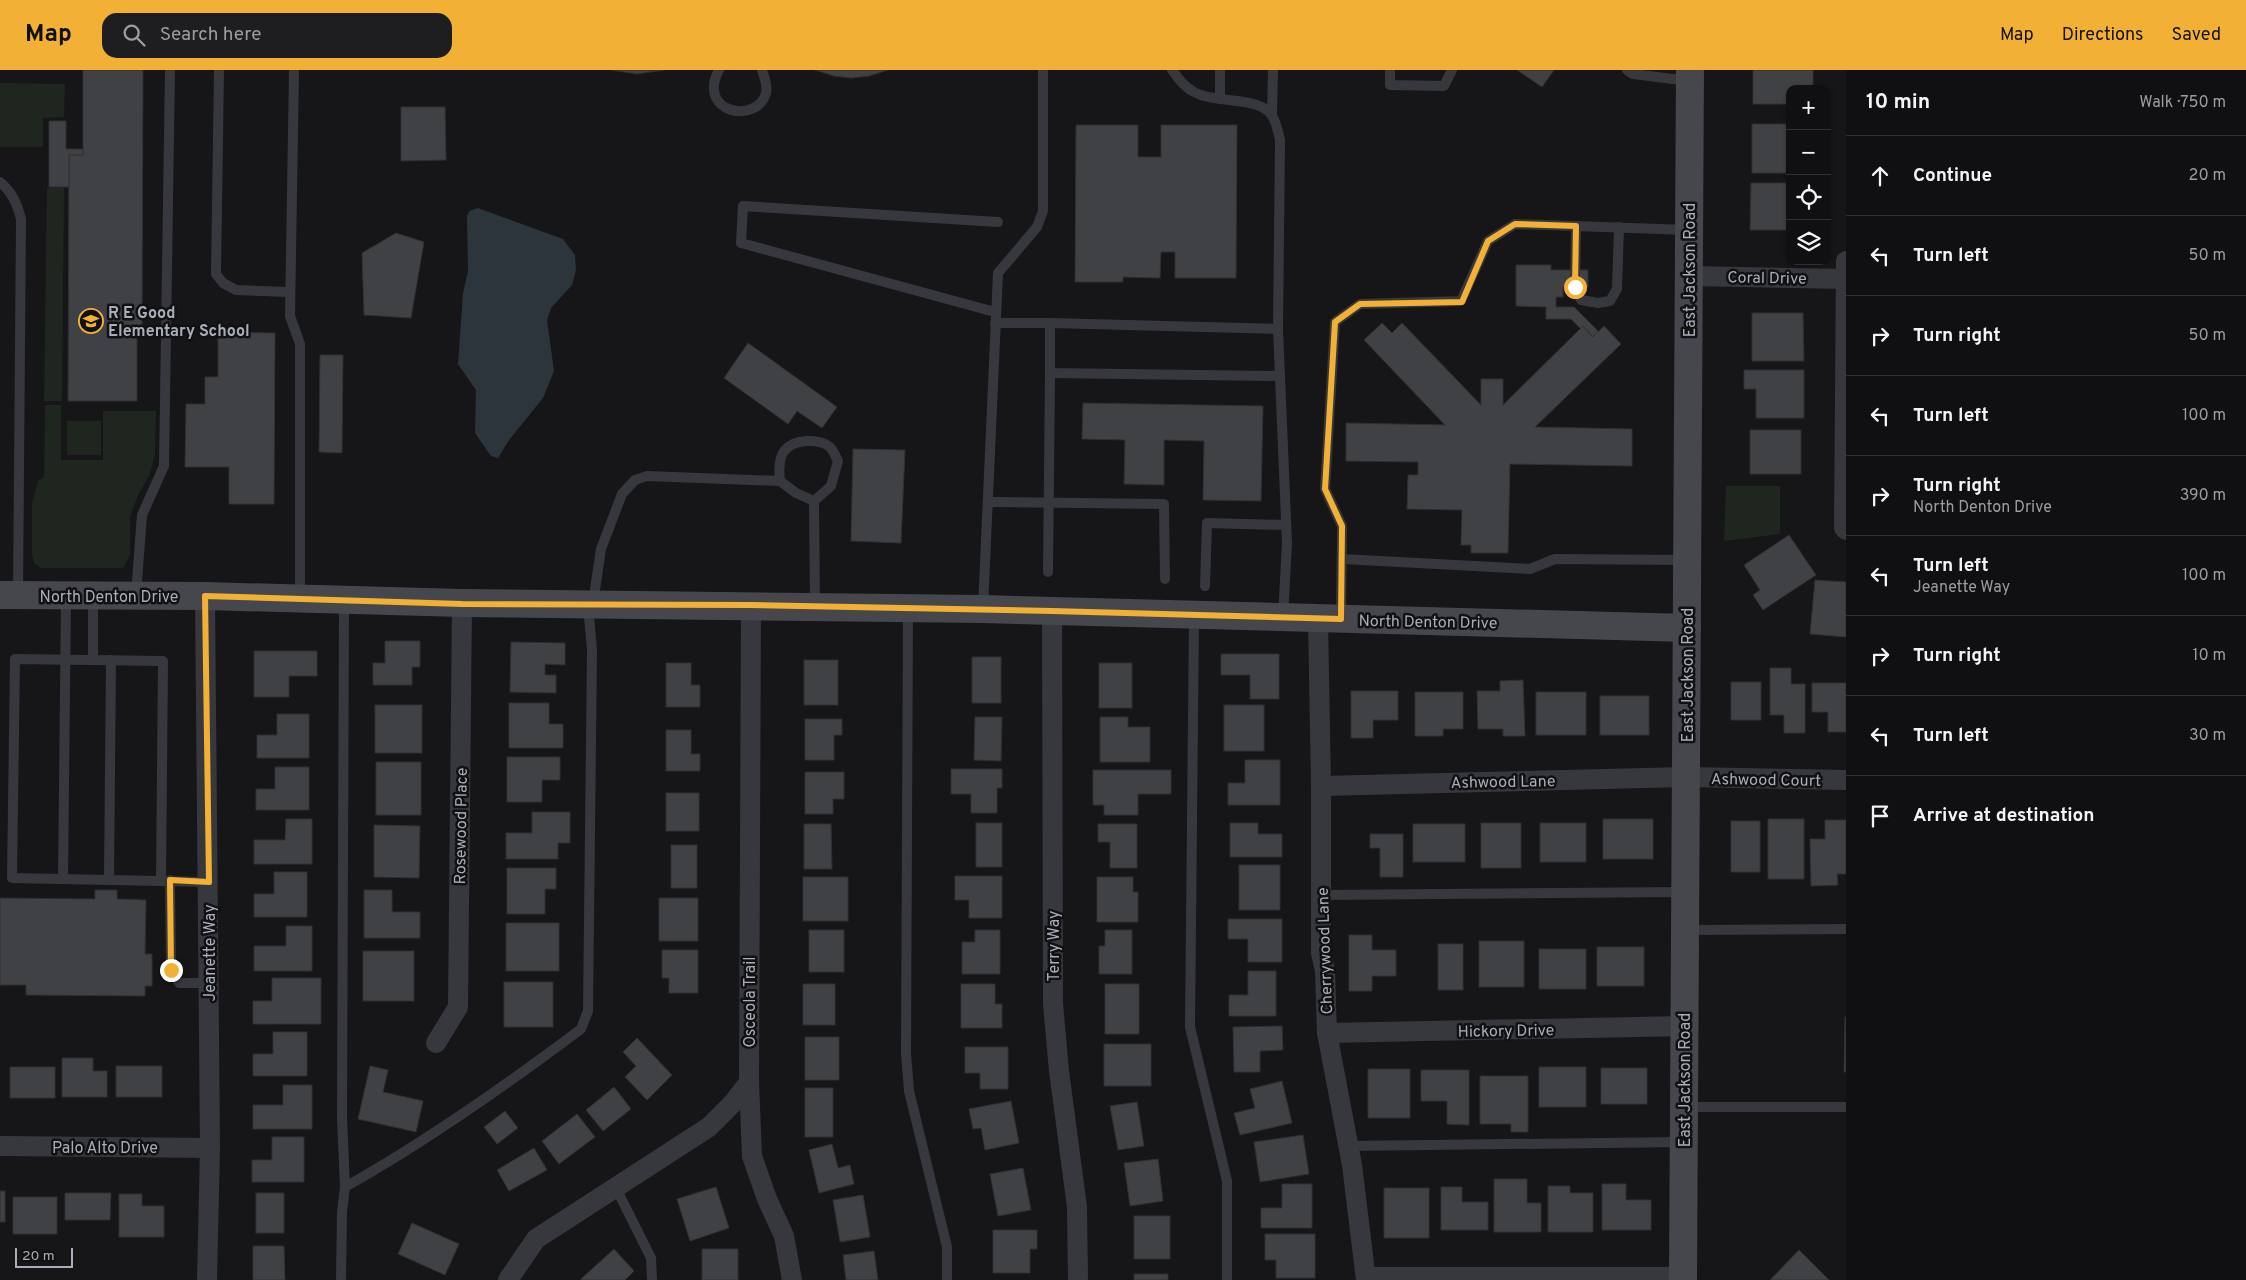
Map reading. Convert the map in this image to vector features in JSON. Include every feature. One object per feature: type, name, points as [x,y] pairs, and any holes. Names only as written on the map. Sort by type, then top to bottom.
[{"type":"street","name":"East Jackson Road","points":[[1683,1279],[1690,75]]},
{"type":"street","name":"Coral Drive","points":[[1689,276],[1846,270]]},
{"type":"street","points":[[1845,529],[1846,270]]},
{"type":"street","name":"North Denton Drive","points":[[9,596],[205,596],[462,604],[815,606],[1687,628]]},
{"type":"street","name":"Jeanette Way","points":[[205,596],[209,882],[210,1148],[208,1280]]},
{"type":"street","name":"Rosewood Place","points":[[436,1043],[458,1008],[462,604]]},
{"type":"street","name":"Osceola Trail","points":[[751,605],[748,1082],[752,1156],[767,1199],[784,1236],[792,1280]]},
{"type":"street","name":"Terry Way","points":[[1052,611],[1053,1004],[1059,1071],[1077,1207],[1078,1280]]},
{"type":"street","name":"Cherrywood Lane","points":[[1329,619],[1321,786],[1321,953],[1325,971],[1327,1033],[1348,1146],[1366,1279]]},
{"type":"street","name":"Ashwood Lane","points":[[1321,786],[1686,777]]},
{"type":"street","name":"Ashwood Court","points":[[1686,777],[1846,780]]},
{"type":"street","name":"Hickory Drive","points":[[1327,1033],[1685,1026]]},
{"type":"street","points":[[508,1280],[536,1239],[709,1127],[733,1103],[748,1082]]},
{"type":"street","name":"Palo Alto Drive","points":[[0,1146],[210,1148]]},
{"type":"street","points":[[1366,1279],[1683,1279]]},
{"type":"lane","points":[[136,596],[142,515],[164,466],[170,70]]},
{"type":"lane","points":[[219,70],[216,274],[222,283],[236,290],[290,292]]},
{"type":"lane","points":[[294,70],[290,316],[300,344],[300,599]]},
{"type":"lane","points":[[719,70],[714,84],[717,101],[731,111],[742,111],[755,108],[762,101],[766,92],[762,70]]},
{"type":"lane","points":[[983,610],[998,273],[1037,227],[1043,211],[1043,70]]},
{"type":"lane","points":[[1172,70],[1183,84],[1195,93],[1260,105],[1272,115]]},
{"type":"lane","points":[[1220,70],[1220,99]]},
{"type":"lane","points":[[1273,70],[1272,115],[1280,140],[1278,329],[1286,524],[1283,618]]},
{"type":"lane","points":[[1390,70],[1390,85],[1444,86],[1452,70]]},
{"type":"lane","points":[[1627,70],[1633,74],[1690,75]]},
{"type":"lane","points":[[0,182],[8,189],[17,203],[21,219],[9,596]]},
{"type":"lane","points":[[998,222],[743,206],[741,243],[995,318],[1050,323],[1278,329]]},
{"type":"lane","points":[[1329,619],[1342,559],[1342,526],[1325,489],[1335,322],[1360,304],[1462,302],[1488,241],[1515,224],[1689,230]]},
{"type":"lane","points":[[1576,226],[1575,287],[1581,300],[1598,303],[1610,302],[1617,289],[1619,227]]},
{"type":"lane","points":[[1048,572],[1050,323]]},
{"type":"lane","points":[[1050,373],[1280,376]]},
{"type":"lane","points":[[780,481],[778,468],[784,451],[794,444],[813,441],[830,447],[838,461],[831,486],[814,501],[815,606]]},
{"type":"lane","points":[[344,1187],[383,1166],[445,1126],[581,1030],[588,1011],[592,650],[590,604],[601,549],[622,494],[635,480],[648,476],[780,481],[796,493],[814,501]]},
{"type":"lane","points":[[988,502],[1164,504],[1165,579]]},
{"type":"lane","points":[[1205,586],[1207,523],[1286,524]]},
{"type":"lane","points":[[1342,559],[1530,569],[1555,559],[1688,560]]},
{"type":"lane","points":[[63,879],[66,596]]},
{"type":"lane","points":[[93,660],[94,596]]},
{"type":"lane","points":[[341,1280],[344,1187],[342,1118],[344,600]]},
{"type":"lane","points":[[908,608],[906,1053],[910,1091],[947,1247],[947,1280]]},
{"type":"lane","points":[[1194,615],[1190,1027],[1227,1181],[1226,1280]]},
{"type":"lane","points":[[209,882],[165,880],[12,878],[15,659],[163,661],[165,880],[171,970],[179,983],[209,983]]},
{"type":"lane","points":[[109,879],[112,660]]},
{"type":"lane","points":[[1321,895],[1685,892]]},
{"type":"lane","points":[[1685,930],[1846,928]]},
{"type":"lane","points":[[1684,1107],[1846,1107]]},
{"type":"lane","points":[[1348,1146],[1684,1142]]},
{"type":"lane","points":[[616,1188],[651,1258],[652,1280]]},
{"type":"shaded area","points":[[0,83],[65,84],[64,117],[43,118],[43,147],[0,147]]},
{"type":"shaded area","points":[[47,188],[64,188],[62,401],[44,401]]},
{"type":"shaded area","points":[[478,208],[563,239],[575,255],[576,270],[572,285],[551,308],[547,320],[554,371],[543,398],[509,440],[498,458],[491,456],[475,433],[476,390],[458,364],[463,293],[468,271],[467,216],[469,211]]},
{"type":"shaded area","points":[[45,405],[61,405],[61,460],[103,460],[103,411],[156,411],[155,455],[149,476],[138,495],[130,517],[130,555],[123,568],[41,568],[34,563],[32,554],[32,503],[38,481],[44,477]]},
{"type":"shaded area","points":[[67,421],[101,421],[101,455],[67,455]]},
{"type":"shaded area","points":[[1726,486],[1780,486],[1780,534],[1724,541]]},
{"type":"building","points":[[83,70],[143,70],[142,330],[137,330],[137,401],[68,401],[69,155],[83,155]]},
{"type":"building","points":[[611,70],[664,70],[637,74]]},
{"type":"building","points":[[815,70],[888,70],[869,76],[851,78],[834,76]]},
{"type":"building","points":[[1517,70],[1554,70],[1542,87]]},
{"type":"building","points":[[1753,70],[1813,70],[1813,85],[1786,85],[1786,104],[1753,104]]},
{"type":"building","points":[[401,107],[445,107],[446,160],[401,161]]},
{"type":"building","points":[[49,121],[66,121],[66,149],[83,149],[83,155],[69,155],[69,187],[49,187]]},
{"type":"building","points":[[1752,124],[1786,124],[1786,173],[1752,173]]},
{"type":"building","points":[[1076,125],[1138,125],[1138,157],[1161,157],[1161,125],[1237,125],[1236,278],[1175,278],[1175,252],[1161,252],[1160,278],[1123,277],[1123,282],[1075,282]]},
{"type":"building","points":[[1751,183],[1786,183],[1786,230],[1750,230]]},
{"type":"building","points":[[396,233],[424,242],[411,318],[364,315],[362,253]]},
{"type":"building","points":[[1516,265],[1551,265],[1551,270],[1588,270],[1588,287],[1563,287],[1563,297],[1556,297],[1556,307],[1574,307],[1599,332],[1593,337],[1583,326],[1581,329],[1571,319],[1546,319],[1546,307],[1516,306]]},
{"type":"building","points":[[1752,313],[1803,313],[1804,361],[1752,361]]},
{"type":"building","points":[[1382,323],[1392,333],[1402,323],[1481,405],[1481,379],[1503,379],[1503,405],[1583,326],[1593,337],[1604,326],[1621,344],[1535,427],[1632,429],[1632,466],[1510,464],[1508,553],[1471,553],[1471,545],[1461,545],[1462,510],[1407,509],[1408,475],[1418,475],[1418,462],[1346,461],[1346,423],[1445,425],[1364,340]]},
{"type":"building","points":[[218,332],[275,333],[274,504],[229,504],[229,467],[185,467],[186,404],[205,404],[205,377],[218,377]]},
{"type":"building","points":[[748,343],[837,407],[822,428],[797,411],[788,424],[724,378]]},
{"type":"building","points":[[320,355],[343,355],[342,453],[319,452]]},
{"type":"building","points":[[1744,370],[1804,370],[1804,418],[1756,418],[1756,389],[1744,389]]},
{"type":"building","points":[[1083,403],[1263,406],[1261,501],[1203,500],[1204,441],[1164,440],[1164,485],[1124,484],[1125,440],[1082,439]]},
{"type":"building","points":[[1750,430],[1801,430],[1801,474],[1750,474]]},
{"type":"building","points":[[853,449],[905,450],[901,543],[851,541]]},
{"type":"building","points":[[1789,535],[1816,575],[1763,610],[1753,595],[1760,590],[1744,565]]},
{"type":"building","points":[[1815,580],[1846,582],[1846,637],[1810,634]]},
{"type":"building","points":[[385,641],[420,641],[420,667],[412,667],[412,685],[373,685],[373,663],[385,663]]},
{"type":"building","points":[[511,642],[565,643],[565,665],[545,664],[545,675],[556,675],[556,693],[510,692]]},
{"type":"building","points":[[254,651],[317,651],[317,676],[289,676],[289,697],[254,697]]},
{"type":"building","points":[[1221,654],[1279,654],[1279,699],[1250,699],[1250,675],[1221,675]]},
{"type":"building","points":[[972,657],[1001,657],[1001,703],[972,703]]},
{"type":"building","points":[[804,660],[838,660],[838,705],[804,705]]},
{"type":"building","points":[[666,663],[691,663],[691,685],[700,685],[700,707],[666,707]]},
{"type":"building","points":[[1099,663],[1132,663],[1132,708],[1099,708]]},
{"type":"building","points":[[1770,668],[1791,668],[1791,684],[1805,684],[1805,733],[1784,733],[1784,715],[1770,715]]},
{"type":"building","points":[[1523,680],[1525,736],[1503,736],[1503,729],[1478,729],[1477,691],[1500,691],[1500,681]]},
{"type":"building","points":[[1731,682],[1761,682],[1761,720],[1731,720]]},
{"type":"building","points":[[1812,683],[1846,683],[1846,732],[1828,732],[1828,712],[1812,712]]},
{"type":"building","points":[[1351,691],[1398,691],[1398,720],[1373,720],[1373,738],[1351,738]]},
{"type":"building","points":[[1415,692],[1463,692],[1463,729],[1443,729],[1443,736],[1415,736]]},
{"type":"building","points":[[1536,692],[1586,692],[1586,735],[1536,735]]},
{"type":"building","points":[[1600,696],[1649,696],[1649,735],[1600,735]]},
{"type":"building","points":[[509,703],[549,703],[549,724],[563,724],[563,748],[509,748]]},
{"type":"building","points":[[375,705],[422,705],[422,753],[375,753]]},
{"type":"building","points":[[1224,705],[1264,705],[1264,751],[1224,751]]},
{"type":"building","points":[[277,714],[309,714],[309,758],[257,758],[257,735],[277,735]]},
{"type":"building","points":[[975,717],[1002,717],[1001,761],[974,760]]},
{"type":"building","points":[[1100,717],[1128,717],[1128,727],[1150,727],[1150,762],[1100,762]]},
{"type":"building","points":[[805,719],[842,719],[842,735],[834,735],[834,760],[805,760]]},
{"type":"building","points":[[666,730],[691,730],[691,754],[700,754],[700,771],[666,771]]},
{"type":"building","points":[[507,757],[560,757],[560,780],[542,780],[542,802],[507,802]]},
{"type":"building","points":[[1245,760],[1280,760],[1280,805],[1228,805],[1228,783],[1245,783]]},
{"type":"building","points":[[376,762],[421,762],[421,815],[376,815]]},
{"type":"building","points":[[275,767],[309,767],[309,810],[256,810],[256,789],[275,789]]},
{"type":"building","points":[[951,769],[1002,769],[1002,788],[997,788],[997,813],[971,813],[971,794],[951,794]]},
{"type":"building","points":[[1093,770],[1171,770],[1171,794],[1138,794],[1138,815],[1104,815],[1104,805],[1093,805]]},
{"type":"building","points":[[805,772],[844,772],[844,799],[833,799],[833,814],[805,814]]},
{"type":"building","points":[[666,793],[699,793],[699,831],[666,831]]},
{"type":"building","points":[[532,812],[570,812],[570,843],[558,843],[558,859],[506,859],[506,833],[532,833]]},
{"type":"building","points":[[286,819],[312,819],[312,864],[254,864],[254,840],[285,840]]},
{"type":"building","points":[[1603,819],[1653,819],[1653,859],[1603,859]]},
{"type":"building","points":[[1768,819],[1804,819],[1804,879],[1768,879]]},
{"type":"building","points":[[1825,820],[1846,820],[1846,874],[1837,874],[1838,885],[1811,886],[1810,839],[1825,839]]},
{"type":"building","points":[[1731,821],[1760,821],[1760,872],[1731,872]]},
{"type":"building","points":[[976,823],[1002,823],[1002,867],[976,867]]},
{"type":"building","points":[[1230,823],[1258,823],[1258,834],[1282,834],[1282,857],[1230,857]]},
{"type":"building","points":[[1481,823],[1521,823],[1521,868],[1481,868]]},
{"type":"building","points":[[1540,823],[1586,823],[1586,862],[1540,862]]},
{"type":"building","points":[[804,824],[831,824],[832,869],[804,869]]},
{"type":"building","points":[[1098,824],[1137,824],[1137,868],[1110,868],[1110,842],[1098,842]]},
{"type":"building","points":[[1413,824],[1465,824],[1465,862],[1413,862]]},
{"type":"building","points":[[374,825],[420,826],[419,878],[374,877]]},
{"type":"building","points":[[1370,834],[1403,834],[1403,877],[1380,877],[1380,848],[1370,848]]},
{"type":"building","points":[[671,845],[697,845],[697,888],[671,888]]},
{"type":"building","points":[[1239,865],[1280,865],[1280,910],[1239,910]]},
{"type":"building","points":[[507,868],[556,868],[556,889],[545,889],[545,914],[507,914]]},
{"type":"building","points":[[274,872],[307,872],[307,917],[254,917],[254,894],[274,894]]},
{"type":"building","points":[[955,876],[1002,876],[1002,918],[969,918],[969,900],[955,900]]},
{"type":"building","points":[[803,877],[848,877],[848,921],[803,921]]},
{"type":"building","points":[[1097,877],[1133,877],[1133,892],[1138,892],[1138,922],[1097,922]]},
{"type":"building","points":[[95,890],[117,890],[117,899],[146,900],[145,954],[152,954],[152,986],[145,986],[145,996],[26,995],[26,985],[0,985],[0,898],[95,899]]},
{"type":"building","points":[[364,890],[392,890],[392,912],[420,912],[420,938],[364,938]]},
{"type":"building","points":[[659,898],[698,898],[698,941],[659,941]]},
{"type":"building","points":[[1228,919],[1282,919],[1282,962],[1248,962],[1248,939],[1228,939]]},
{"type":"building","points":[[506,923],[559,923],[559,971],[506,971]]},
{"type":"building","points":[[286,926],[312,926],[312,971],[254,971],[254,946],[286,946]]},
{"type":"building","points":[[809,930],[844,930],[844,972],[809,972]]},
{"type":"building","points":[[975,930],[1000,930],[1000,974],[962,974],[962,942],[975,942]]},
{"type":"building","points":[[1105,930],[1132,930],[1132,974],[1099,974],[1099,946],[1105,946]]},
{"type":"building","points":[[1349,935],[1372,935],[1372,950],[1396,950],[1396,976],[1372,976],[1372,991],[1349,991]]},
{"type":"building","points":[[1479,941],[1524,941],[1524,987],[1479,987]]},
{"type":"building","points":[[1438,944],[1463,944],[1463,990],[1438,990]]},
{"type":"building","points":[[1597,947],[1644,947],[1644,986],[1597,986]]},
{"type":"building","points":[[1539,949],[1586,949],[1586,989],[1539,989]]},
{"type":"building","points":[[662,950],[698,950],[698,993],[669,993],[669,978],[662,978]]},
{"type":"building","points":[[363,951],[414,951],[414,1001],[363,1001]]},
{"type":"building","points":[[1248,971],[1276,971],[1276,1016],[1229,1016],[1229,995],[1248,995]]},
{"type":"building","points":[[272,978],[321,978],[321,1024],[253,1024],[253,1001],[272,1001]]},
{"type":"building","points":[[504,982],[553,982],[553,1027],[504,1027]]},
{"type":"building","points":[[803,984],[835,984],[835,1025],[803,1025]]},
{"type":"building","points":[[961,984],[995,984],[995,1004],[1002,1004],[1002,1028],[961,1028]]},
{"type":"building","points":[[1105,984],[1139,984],[1139,1034],[1105,1034]]},
{"type":"building","points":[[1845,1017],[1846,1072],[1844,1072]]},
{"type":"building","points":[[1282,1026],[1283,1050],[1260,1051],[1260,1072],[1234,1072],[1233,1027]]},
{"type":"building","points":[[273,1032],[307,1032],[307,1076],[253,1076],[253,1054],[273,1054]]},
{"type":"building","points":[[805,1037],[839,1037],[839,1080],[805,1080]]},
{"type":"building","points":[[637,1038],[672,1075],[647,1100],[625,1077],[636,1066],[623,1052]]},
{"type":"building","points":[[1104,1044],[1151,1044],[1151,1086],[1104,1086]]},
{"type":"building","points":[[965,1047],[1008,1047],[1008,1089],[980,1089],[980,1073],[965,1073]]},
{"type":"building","points":[[62,1058],[93,1058],[93,1071],[107,1071],[107,1097],[62,1097]]},
{"type":"building","points":[[116,1066],[162,1066],[162,1097],[116,1097]]},
{"type":"building","points":[[370,1066],[388,1070],[383,1092],[423,1101],[416,1132],[358,1119]]},
{"type":"building","points":[[10,1067],[55,1067],[55,1098],[10,1098]]},
{"type":"building","points":[[1539,1067],[1586,1067],[1586,1107],[1539,1107]]},
{"type":"building","points":[[1601,1068],[1647,1068],[1647,1104],[1601,1104]]},
{"type":"building","points":[[1368,1069],[1410,1069],[1410,1118],[1368,1118]]},
{"type":"building","points":[[1421,1070],[1469,1070],[1469,1125],[1447,1124],[1447,1101],[1421,1101]]},
{"type":"building","points":[[1480,1076],[1528,1076],[1528,1132],[1511,1132],[1511,1124],[1480,1124]]},
{"type":"building","points":[[1282,1081],[1292,1123],[1240,1135],[1234,1113],[1255,1108],[1250,1089]]},
{"type":"building","points":[[283,1085],[312,1085],[312,1129],[253,1129],[253,1105],[283,1105]]},
{"type":"building","points":[[614,1087],[631,1109],[603,1131],[586,1110]]},
{"type":"building","points":[[805,1088],[833,1088],[833,1137],[805,1137]]},
{"type":"building","points":[[1011,1101],[1019,1143],[985,1150],[981,1128],[973,1129],[969,1109]]},
{"type":"building","points":[[1137,1102],[1144,1146],[1118,1150],[1110,1106]]},
{"type":"building","points":[[505,1111],[518,1128],[497,1144],[484,1127]]},
{"type":"building","points":[[577,1114],[595,1137],[559,1164],[542,1141]]},
{"type":"building","points":[[1303,1135],[1309,1174],[1260,1182],[1254,1142]]},
{"type":"building","points":[[272,1137],[304,1137],[304,1182],[252,1182],[252,1160],[272,1160]]},
{"type":"building","points":[[832,1144],[838,1168],[850,1165],[854,1184],[819,1193],[809,1150]]},
{"type":"building","points":[[534,1148],[547,1170],[509,1191],[497,1170]]},
{"type":"building","points":[[1158,1159],[1163,1201],[1130,1206],[1124,1163]]},
{"type":"building","points":[[1023,1168],[1031,1210],[998,1216],[990,1174]]},
{"type":"building","points":[[1494,1179],[1527,1179],[1527,1203],[1541,1203],[1541,1232],[1494,1232]]},
{"type":"building","points":[[1282,1184],[1312,1184],[1312,1228],[1261,1228],[1261,1208],[1282,1208]]},
{"type":"building","points":[[1602,1184],[1626,1184],[1626,1200],[1651,1200],[1651,1230],[1602,1230]]},
{"type":"building","points":[[1548,1186],[1570,1186],[1570,1193],[1593,1193],[1593,1232],[1548,1232]]},
{"type":"building","points":[[716,1187],[729,1228],[690,1241],[677,1199]]},
{"type":"building","points":[[1441,1187],[1462,1187],[1462,1202],[1488,1202],[1488,1230],[1441,1230]]},
{"type":"building","points":[[1384,1188],[1429,1188],[1429,1238],[1384,1238]]},
{"type":"building","points":[[0,1191],[5,1191],[5,1222],[0,1222]]},
{"type":"building","points":[[65,1193],[111,1193],[110,1220],[65,1220]]},
{"type":"building","points":[[256,1193],[284,1193],[284,1233],[256,1233]]},
{"type":"building","points":[[119,1194],[142,1194],[142,1206],[164,1206],[164,1237],[119,1237]]},
{"type":"building","points":[[863,1195],[870,1237],[840,1242],[833,1200]]},
{"type":"building","points":[[13,1197],[57,1197],[57,1234],[13,1234]]},
{"type":"building","points":[[1134,1216],[1170,1216],[1170,1259],[1134,1259]]},
{"type":"building","points":[[412,1223],[459,1244],[445,1275],[398,1254]]},
{"type":"building","points":[[993,1230],[1037,1230],[1037,1249],[1030,1249],[1030,1273],[993,1273]]},
{"type":"building","points":[[1265,1234],[1315,1234],[1315,1278],[1276,1278],[1276,1260],[1265,1260]]},
{"type":"building","points":[[253,1246],[284,1246],[285,1280],[253,1280]]},
{"type":"building","points":[[614,1249],[634,1271],[625,1280],[581,1279]]},
{"type":"building","points":[[702,1249],[738,1249],[738,1280],[702,1280]]},
{"type":"building","points":[[1799,1250],[1829,1280],[1770,1280]]},
{"type":"building","points":[[874,1251],[878,1280],[846,1280],[843,1255]]},
{"type":"building","points":[[1134,1274],[1168,1274],[1168,1280],[1134,1280]]},
{"type":"place","name":"R E Good Elementary School","points":[[91,321]]},
{"type":"route","points":[[171,970],[170,880],[209,882],[205,596],[462,604],[751,605],[1341,619],[1342,526],[1325,489],[1335,322],[1360,304],[1462,302],[1488,241],[1515,224],[1576,226],[1575,287]]}]
